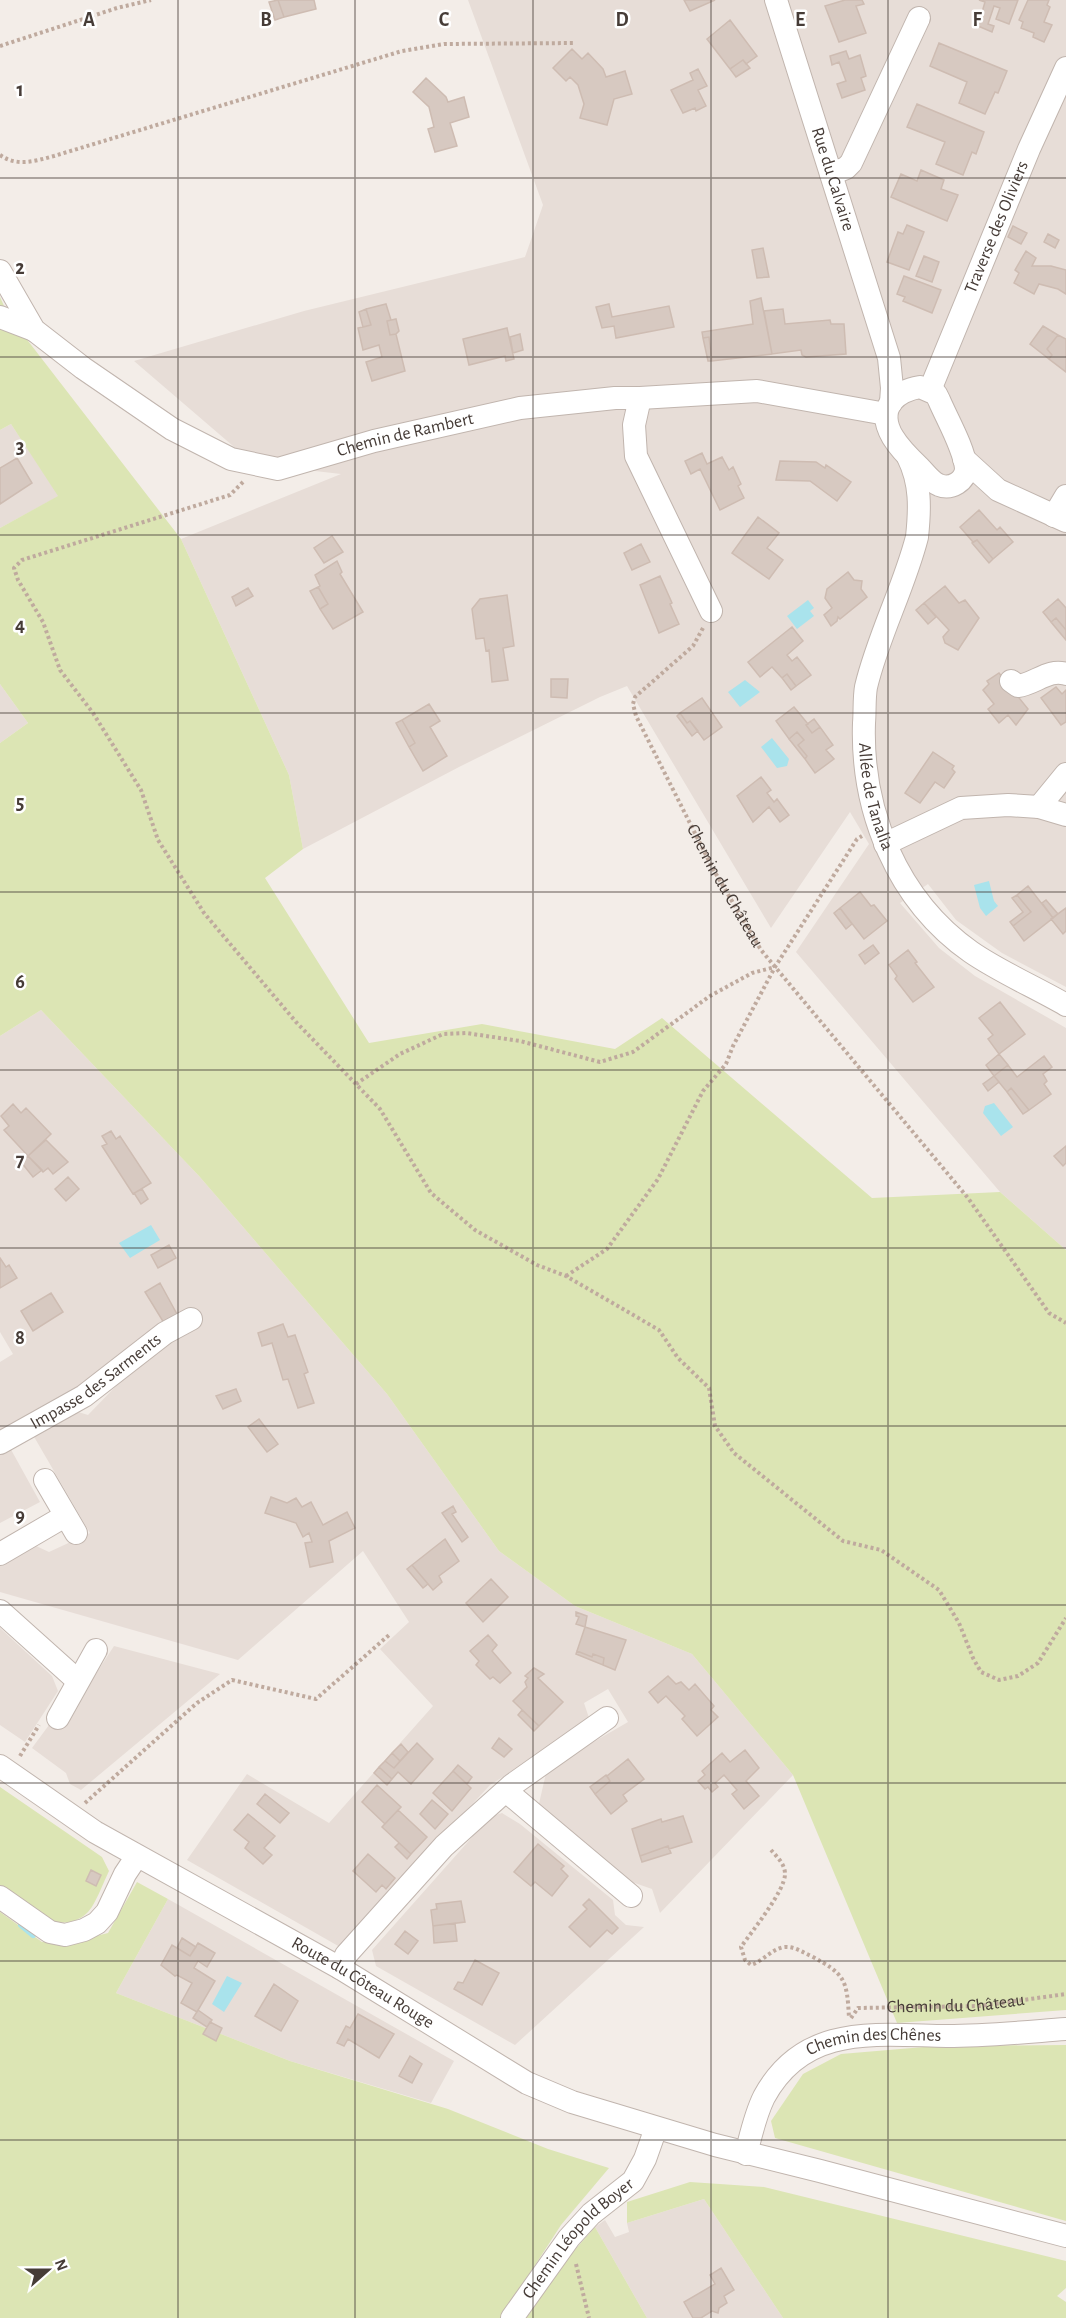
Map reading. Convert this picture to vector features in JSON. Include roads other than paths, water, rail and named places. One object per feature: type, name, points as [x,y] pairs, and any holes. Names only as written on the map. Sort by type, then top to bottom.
[{"type":"street","name":"Rue du Calvaire","points":[[776,0],[889,358],[892,387],[888,409],[891,432],[908,457]]},
{"type":"street","points":[[831,174],[846,168],[851,163],[919,18]]},
{"type":"street","name":"Traverse des Oliviers","points":[[925,389],[1066,68]]},
{"type":"street","name":"Chemin de Rambert","points":[[0,271],[34,330],[83,368],[172,429],[231,459],[278,469],[374,441],[520,408],[615,398],[640,399],[757,391],[888,409]]},
{"type":"street","points":[[0,317],[34,330]]},
{"type":"street","name":"Rue du Calvaire","points":[[889,358],[908,380],[939,400],[964,459]]},
{"type":"street","points":[[888,409],[904,391],[925,389]]},
{"type":"street","points":[[640,399],[634,425],[636,456],[711,611]]},
{"type":"street","points":[[908,457],[935,482],[951,486],[998,490]]},
{"type":"street","name":"Allée de Tanalia","points":[[908,457],[917,481],[920,511],[917,537],[866,689],[863,750],[867,787],[881,835],[912,893],[934,920],[971,952],[1066,1005]]},
{"type":"street","points":[[920,511],[931,495],[951,486],[963,477],[966,472],[964,459]]},
{"type":"street","points":[[964,459],[998,490],[1060,519],[1066,496]]},
{"type":"street","points":[[1011,681],[1018,686],[1024,686],[1053,672],[1066,674]]},
{"type":"street","points":[[1039,807],[1066,774]]},
{"type":"street","points":[[881,835],[961,808],[1008,805],[1039,807],[1066,815]]},
{"type":"street","name":"Impasse des Sarments","points":[[0,1443],[84,1396],[165,1333],[191,1319]]},
{"type":"street","points":[[0,1554],[70,1525],[45,1480]]},
{"type":"street","points":[[0,1611],[78,1681]]},
{"type":"street","points":[[58,1718],[96,1650]]},
{"type":"street","points":[[340,1968],[346,1955],[444,1846],[506,1791],[607,1718]]},
{"type":"street","name":"Route du Côteau Rouge","points":[[8,1764],[70,1815],[137,1856],[340,1968],[527,2083],[572,2103],[746,2154],[820,2171],[1066,2236]]},
{"type":"street","points":[[506,1791],[631,1896]]},
{"type":"street","points":[[0,1897],[50,1932],[65,1935],[84,1930],[98,1923],[106,1912],[137,1856]]},
{"type":"street","name":"Chemin des Chênes","points":[[746,2154],[757,2116],[774,2081],[803,2053],[829,2041],[866,2034],[972,2036],[1066,2030]]},
{"type":"street","name":"Chemin Léopold Boyer","points":[[512,2318],[569,2238],[603,2203],[633,2181],[645,2159],[656,2128]]},
{"type":"water","points":[[808,600],[814,608],[810,611],[814,616],[797,629],[787,616]]},
{"type":"water","points":[[745,680],[760,692],[740,707],[728,692]]},
{"type":"water","points":[[772,738],[789,759],[787,766],[777,768],[761,747]]},
{"type":"water","points":[[989,881],[994,901],[998,906],[986,916],[980,908],[974,885]]},
{"type":"water","points":[[994,1103],[1013,1127],[1001,1136],[983,1113],[985,1106]]},
{"type":"water","points":[[151,1225],[160,1240],[130,1258],[119,1243]]},
{"type":"water","points":[[227,1976],[242,1983],[224,2012],[212,2004]]},
{"type":"waterway","points":[[21,1925],[33,1935]]}]
